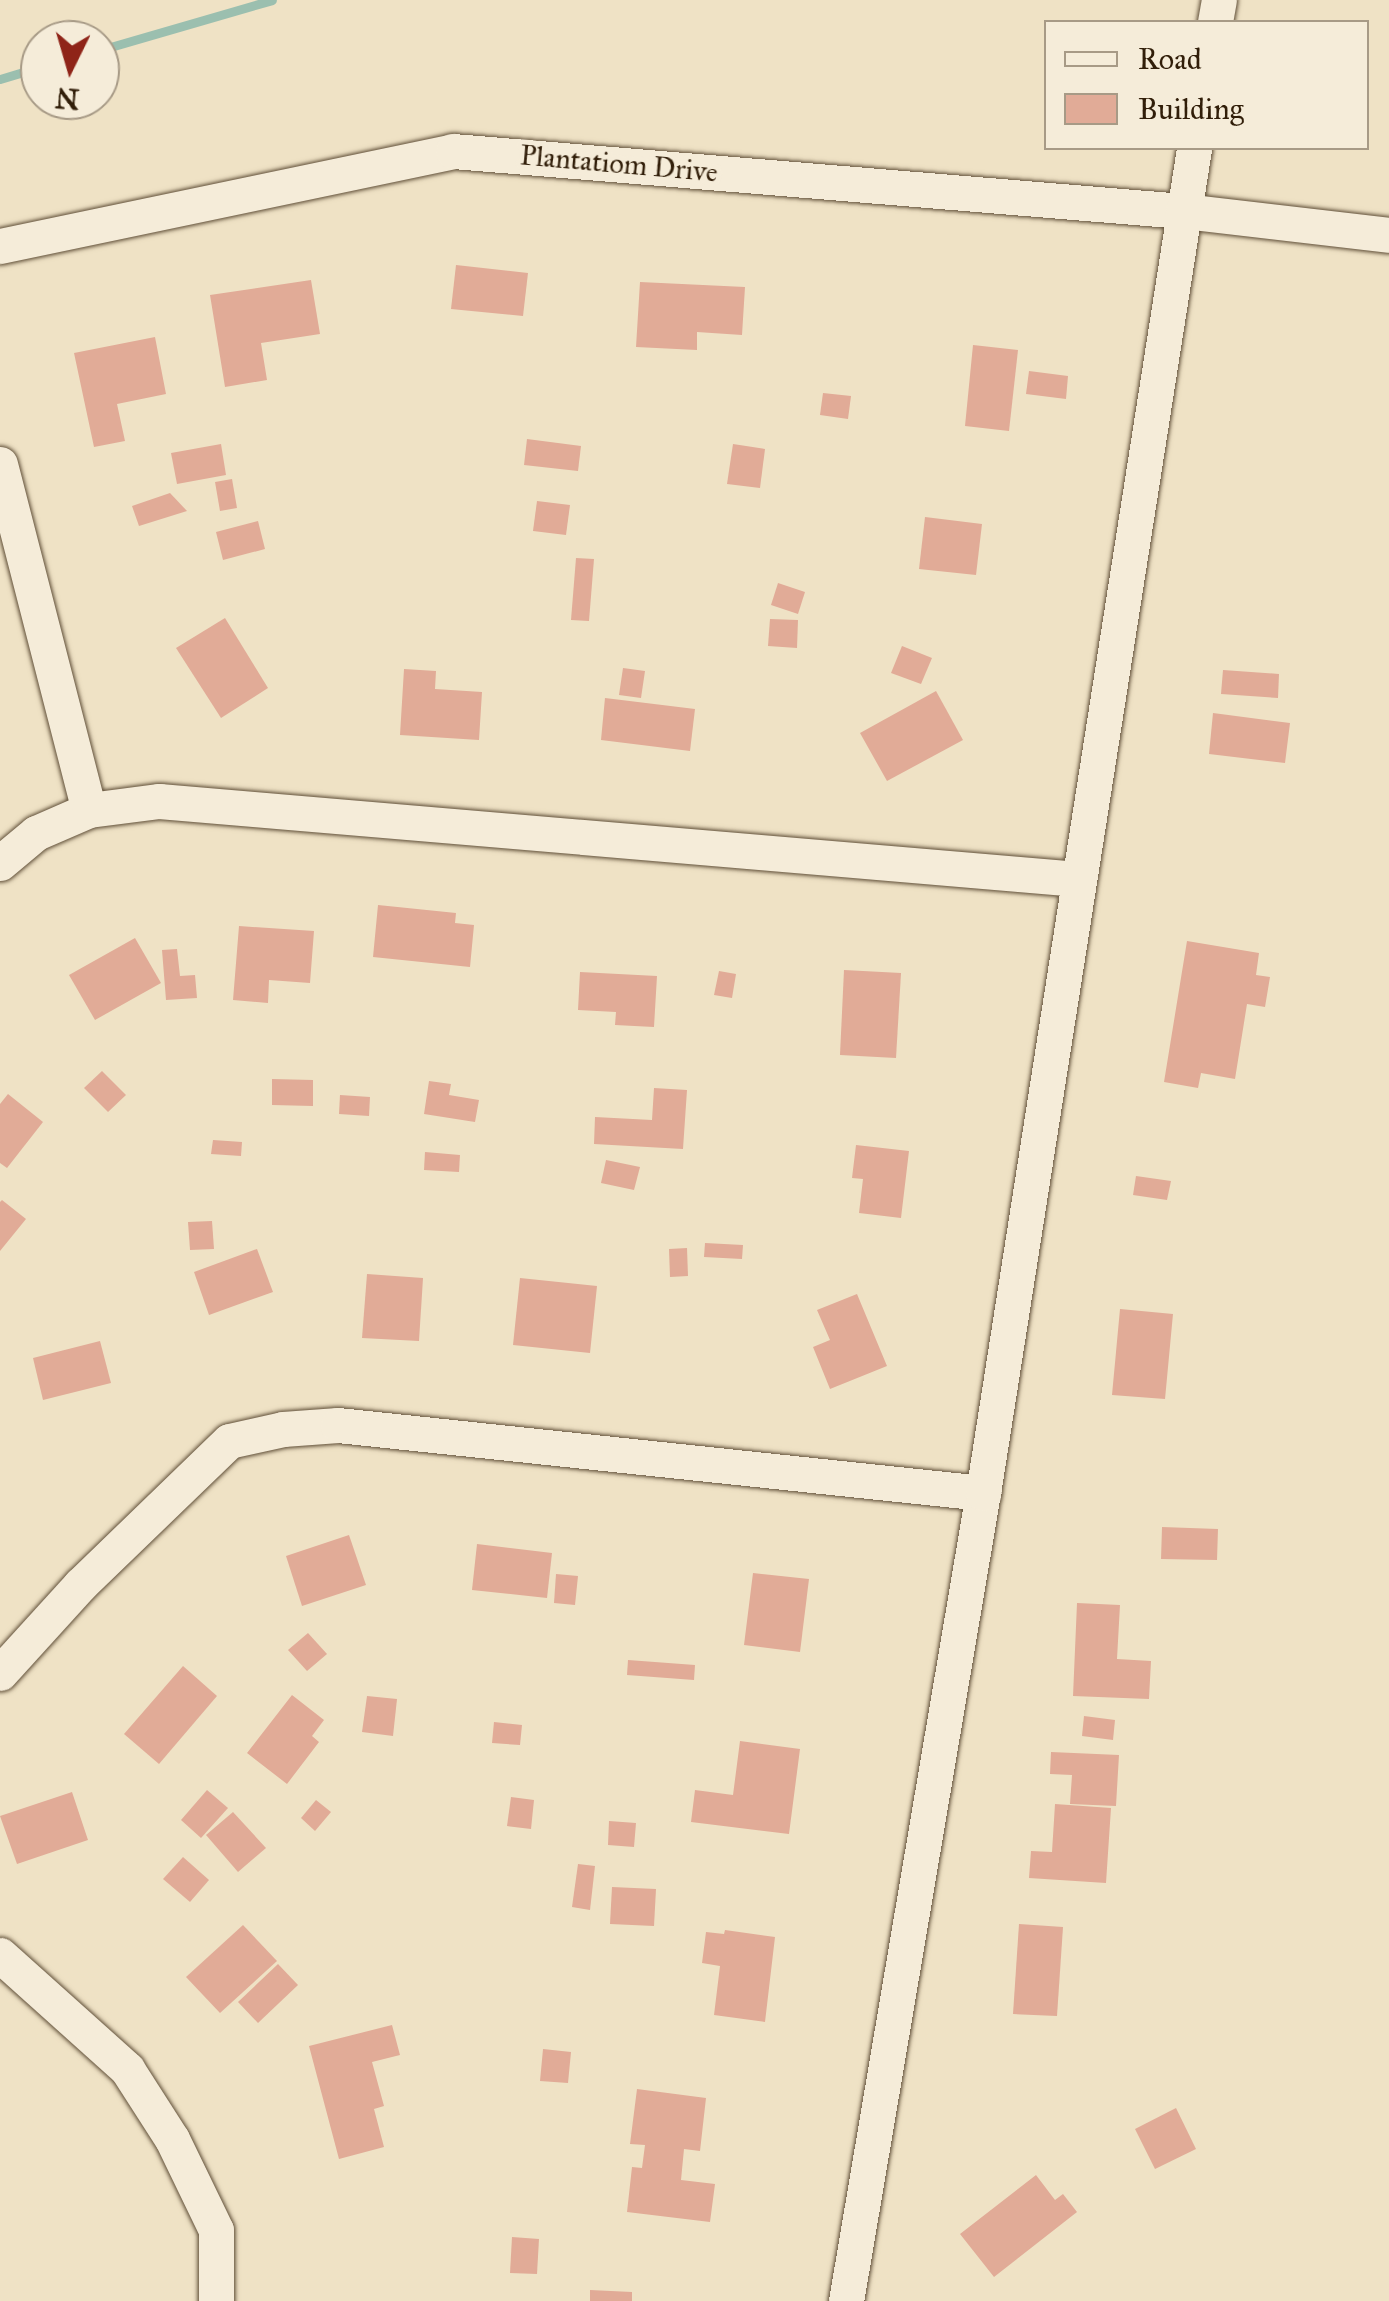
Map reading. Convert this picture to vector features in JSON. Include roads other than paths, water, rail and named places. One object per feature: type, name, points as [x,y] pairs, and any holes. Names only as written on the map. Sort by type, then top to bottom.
[{"type":"street","points":[[846,2301],[983,1493],[1194,150]]},
{"type":"street","name":"Plantatiom Drive","points":[[0,246],[453,151],[1183,211],[1389,235]]},
{"type":"street","points":[[0,464],[89,810]]},
{"type":"street","points":[[0,863],[36,833],[89,810],[159,802],[1078,879]]},
{"type":"street","points":[[0,1673],[80,1585],[228,1441],[283,1429],[338,1425],[983,1493]]},
{"type":"street","points":[[0,1955],[126,2069],[172,2139],[216,2230],[216,2301]]},
{"type":"waterway","points":[[120,44],[272,0]]},
{"type":"waterway","points":[[0,79],[20,73]]}]
